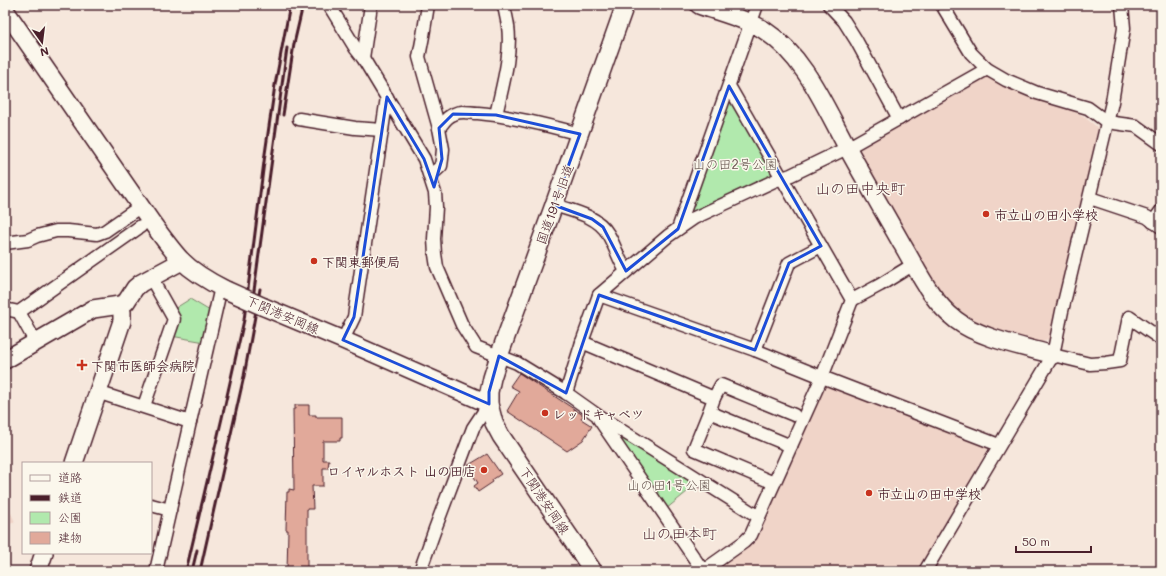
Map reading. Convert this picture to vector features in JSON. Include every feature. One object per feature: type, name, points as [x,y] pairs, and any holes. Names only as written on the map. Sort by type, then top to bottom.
[{"type":"street","points":[[329,5],[424,159],[435,193],[436,207],[434,238],[437,267],[462,325],[476,347],[517,363],[566,393],[596,415],[759,517]]},
{"type":"street","points":[[363,58],[370,5]]},
{"type":"street","points":[[428,5],[419,57],[439,128],[443,149],[441,166],[430,176]]},
{"type":"street","points":[[496,115],[506,74],[508,58],[508,27],[504,5]]},
{"type":"street","name":"国道191号旧道","points":[[489,404],[489,392],[499,356],[580,134],[625,5]]},
{"type":"street","points":[[699,5],[763,29],[779,41],[802,68],[823,102],[923,281],[942,307],[957,321],[988,336],[1090,364],[1120,361],[1129,317],[1161,339]]},
{"type":"street","points":[[678,229],[757,5]]},
{"type":"street","points":[[829,5],[844,21],[852,33],[899,119]]},
{"type":"street","points":[[942,5],[971,53],[987,69],[1006,80],[1037,93],[1088,108],[1107,122],[1136,126],[1161,144]]},
{"type":"street","points":[[925,571],[1053,355],[1062,311],[1112,102],[1124,28],[1122,5]]},
{"type":"street","name":"下関港安岡線","points":[[5,10],[140,206],[167,243],[182,260],[206,279],[264,307],[489,404],[494,423],[501,436],[593,571]]},
{"type":"street","points":[[566,393],[599,295],[678,229],[694,218],[848,148],[987,69]]},
{"type":"street","points":[[728,86],[852,300]]},
{"type":"street","points":[[343,340],[354,317],[387,97]]},
{"type":"street","points":[[439,128],[444,121],[453,114],[462,112],[496,115],[556,127],[580,134]]},
{"type":"street","points":[[299,119],[355,128],[382,130]]},
{"type":"street","points":[[1090,198],[1147,217],[1157,225],[1161,211]]},
{"type":"street","points":[[554,205],[592,219],[603,227],[626,271]]},
{"type":"street","points":[[5,243],[28,240],[56,231],[97,234],[140,206]]},
{"type":"street","points":[[5,309],[19,312],[142,226]]},
{"type":"street","points":[[755,350],[789,263],[821,246]]},
{"type":"street","points":[[5,360],[94,309],[120,305],[126,302],[135,288],[141,283],[182,260]]},
{"type":"street","points":[[596,415],[703,571],[751,536],[822,377],[852,300],[914,264]]},
{"type":"street","points":[[144,406],[174,319],[151,278]]},
{"type":"street","points":[[156,571],[190,422],[224,288]]},
{"type":"street","points":[[599,295],[755,350],[999,445]]},
{"type":"street","points":[[74,462],[122,321],[120,305]]},
{"type":"street","points":[[19,312],[36,343]]},
{"type":"street","points":[[582,342],[714,398]]},
{"type":"street","points":[[774,483],[694,450],[714,398],[721,385],[794,415]]},
{"type":"street","points":[[98,392],[190,422]]},
{"type":"street","points":[[420,571],[473,428],[489,404]]},
{"type":"street","points":[[709,412],[791,446]]},
{"type":"street","points":[[152,505],[170,510]]},
{"type":"street","points":[[38,571],[44,554]]},
{"type":"highlighted area","points":[[729,86],[821,246],[789,263],[755,350],[599,295],[566,393],[499,356],[489,392],[489,404],[343,340],[354,317],[387,97],[424,159],[434,187],[442,159],[439,128],[453,114],[496,115],[580,134],[554,205],[592,219],[603,227],[626,271],[678,229]]},
{"type":"shaded area","name":"市立山の田小学校","points":[[986,76],[1027,95],[1062,105],[1083,116],[1098,128],[1049,338],[1042,343],[983,325],[955,308],[943,295],[932,278],[861,153],[860,147]]},
{"type":"shaded area","name":"市立山の田中学校","points":[[828,383],[986,444],[987,451],[917,571],[712,571],[756,536],[824,385]]},
{"type":"shaded area","points":[[5,500],[15,522],[5,526]]},
{"type":"green space","name":"山の田2号公園","points":[[732,101],[773,173],[771,178],[693,214],[689,210],[727,102]]},
{"type":"green space","points":[[190,299],[210,311],[205,342],[171,336],[174,309]]},
{"type":"green space","name":"山の田1号公園","points":[[614,433],[698,483],[666,509]]},
{"type":"building","name":"レッドキャベツ","points":[[519,373],[583,415],[581,419],[592,426],[583,440],[567,451],[507,411],[519,391],[510,386]]},
{"type":"building","points":[[295,405],[309,405],[309,415],[316,415],[316,417],[342,417],[342,438],[340,438],[340,441],[323,441],[323,460],[329,460],[328,468],[323,468],[323,486],[312,486],[313,509],[307,509],[307,570],[305,571],[287,571],[287,492],[289,492],[289,489],[294,490],[293,409],[295,409]]},
{"type":"building","name":"ロイヤルホスト 山の田店","points":[[487,454],[501,474],[492,480],[493,482],[478,492],[474,486],[478,483],[467,466]]},
{"type":"railway","points":[[186,571],[244,320],[275,85],[290,5]]},
{"type":"railway","points":[[283,115],[294,44],[303,5]]},
{"type":"railway","points":[[253,298],[287,48]]},
{"type":"railway","points":[[200,571],[244,376],[260,289]]},
{"type":"railway","points":[[192,571],[197,550]]},
{"type":"place","name":"市立山の田小学校","points":[[986,214]]},
{"type":"place","name":"下関東郵便局","points":[[314,261]]},
{"type":"place","name":"下関市医師会病院","points":[[82,365]]},
{"type":"place","name":"レッドキャベツ","points":[[545,413]]},
{"type":"place","name":"ロイヤルホスト 山の田店","points":[[484,470]]},
{"type":"place","name":"市立山の田中学校","points":[[869,493]]},
{"type":"district","name":"山の田中央町","points":[[860,188]]},
{"type":"district","name":"山の田本町","points":[[679,533]]}]
